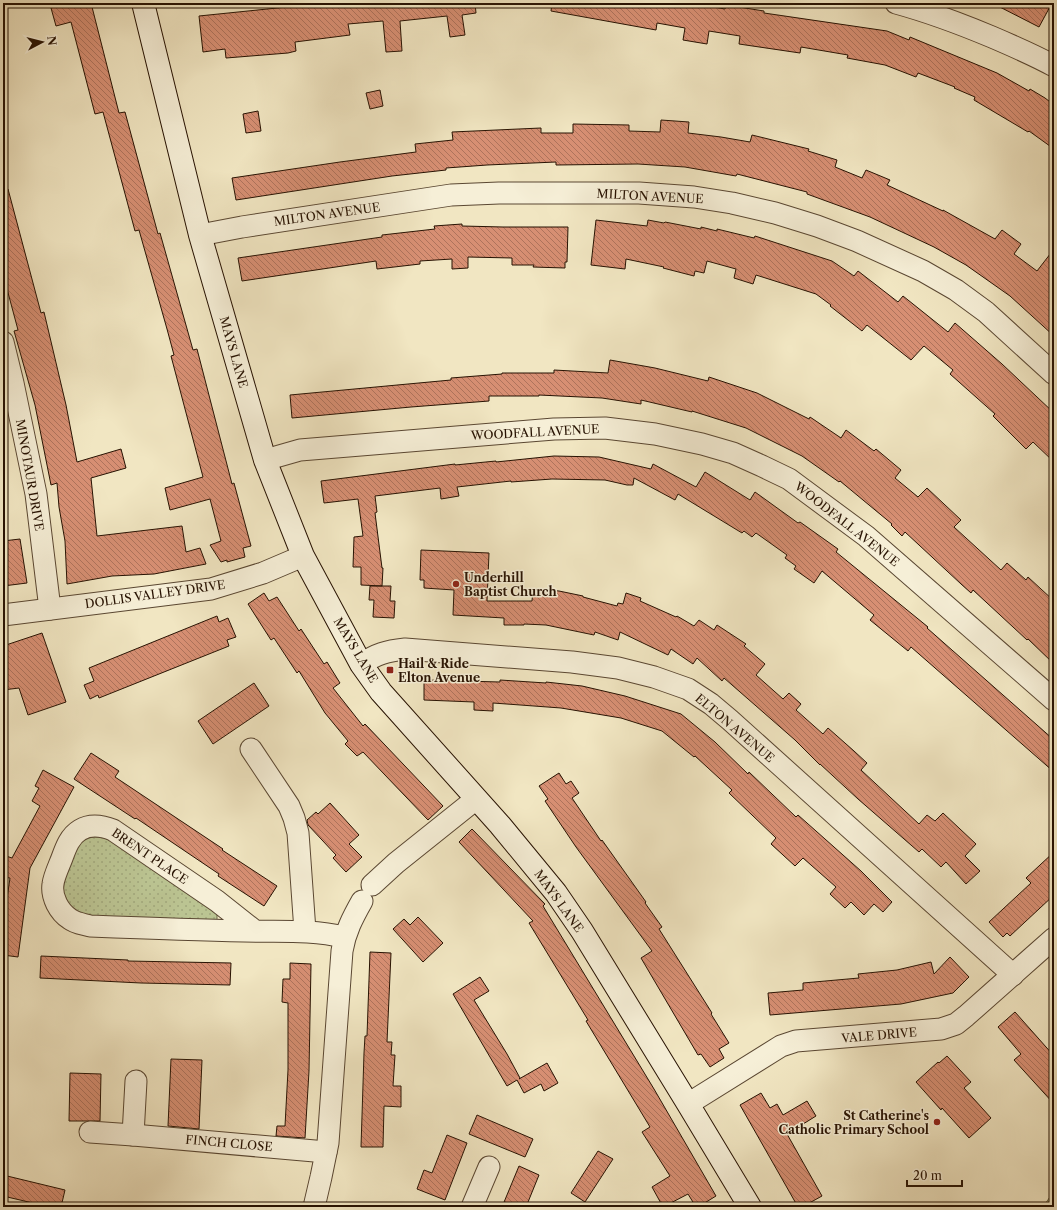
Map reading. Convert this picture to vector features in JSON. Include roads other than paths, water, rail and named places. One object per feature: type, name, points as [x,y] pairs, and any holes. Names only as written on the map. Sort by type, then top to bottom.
[{"type":"street","name":"MAYS LANE","points":[[143,3],[200,235],[265,460],[303,556],[361,664],[381,692],[524,854],[556,893],[586,938],[750,1207]]},
{"type":"street","points":[[896,3],[960,23],[1038,57],[1054,66]]},
{"type":"street","name":"MILTON AVENUE","points":[[200,235],[242,227],[451,195],[499,193],[640,193],[694,197],[732,203],[775,213],[816,226],[857,241],[923,271],[956,290],[986,312],[1054,374]]},
{"type":"street","name":"MINOTAUR DRIVE","points":[[3,342],[36,494],[50,609]]},
{"type":"street","name":"WOODFALL AVENUE","points":[[265,460],[300,450],[554,429],[605,428],[655,434],[702,444],[733,453],[789,479],[866,536],[1054,700]]},
{"type":"street","name":"DOLLIS VALLEY DRIVE","points":[[3,615],[211,589],[263,573],[303,556]]},
{"type":"street","name":"ELTON AVENUE","points":[[361,664],[375,655],[390,650],[572,662],[618,668],[654,677],[688,689],[730,720],[1013,975]]},
{"type":"street","points":[[251,749],[289,806],[294,818],[298,833],[305,931]]},
{"type":"street","points":[[314,1207],[328,1143],[340,965],[344,937],[352,918],[367,893],[396,863],[476,799]]},
{"type":"street","name":"BRENT PLACE","points":[[256,931],[217,901],[113,830],[106,827],[87,827],[80,830],[68,841],[53,884],[54,896],[58,905],[69,919],[80,924],[90,926],[256,931],[305,931],[326,933],[344,937]]},
{"type":"street","name":"VALE DRIVE","points":[[688,1104],[781,1046],[796,1041],[941,1029],[956,1024],[1054,938]]},
{"type":"street","points":[[133,1135],[136,1081]]},
{"type":"street","name":"FINCH CLOSE","points":[[90,1132],[326,1152]]},
{"type":"street","points":[[472,1207],[489,1167]]},
{"type":"place","name":"Underhill Baptist Church","points":[[456,584]]},
{"type":"place","name":"Hail & Ride Elton Avenue","points":[[390,670]]},
{"type":"place","name":"St Catherine's Catholic Primary School","points":[[937,1122]]}]
